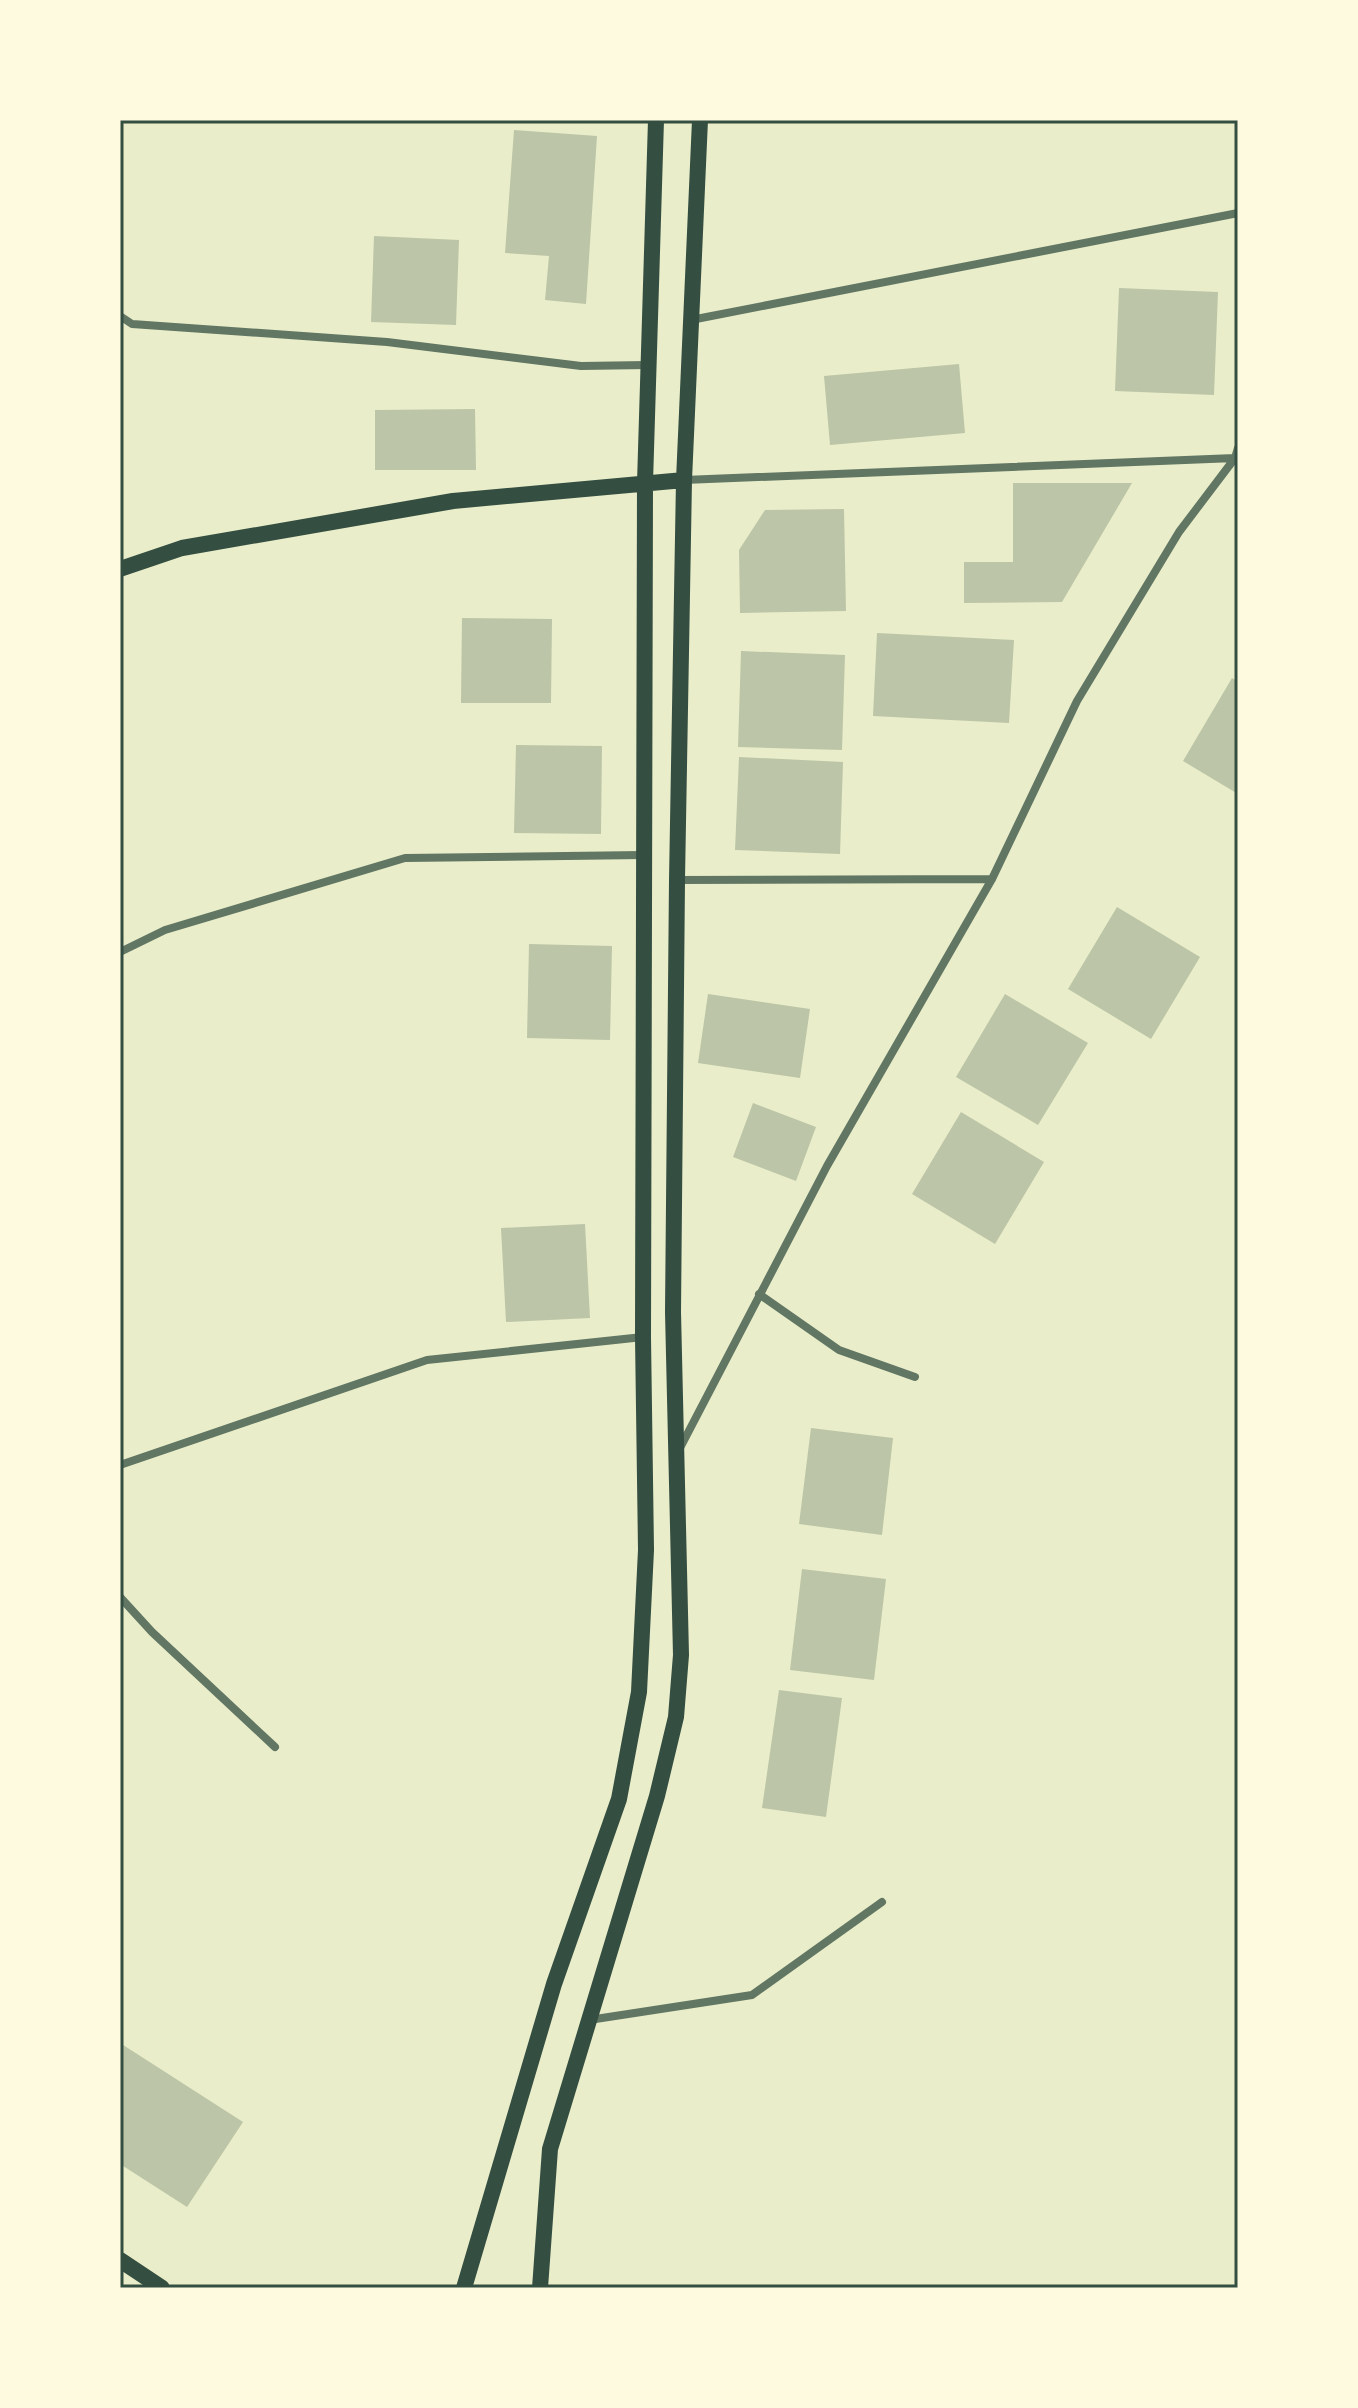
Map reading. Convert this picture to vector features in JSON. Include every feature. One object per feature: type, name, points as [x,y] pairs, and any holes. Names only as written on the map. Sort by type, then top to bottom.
[{"type":"main road","points":[[464,2288],[554,1984],[619,1799],[639,1692],[646,1550],[643,1337],[645,483],[656,120]]},
{"type":"main road","points":[[540,2288],[550,2149],[657,1796],[676,1717],[681,1655],[673,1312],[677,880],[684,480],[700,120]]},
{"type":"main road","points":[[120,569],[182,548],[453,501],[684,480]]},
{"type":"main road","points":[[120,2260],[159,2287]]},
{"type":"street","points":[[691,320],[1238,213]]},
{"type":"street","points":[[120,316],[132,324],[387,342],[581,366],[647,365]]},
{"type":"street","points":[[684,480],[1237,455]]},
{"type":"street","points":[[676,1456],[827,1166],[992,879],[1077,701],[1179,532],[1237,455]]},
{"type":"street","points":[[120,952],[165,930],[405,858],[643,855]]},
{"type":"street","points":[[677,880],[992,879]]},
{"type":"street","points":[[759,1294],[839,1350],[915,1377]]},
{"type":"street","points":[[120,1465],[427,1360],[643,1337]]},
{"type":"street","points":[[120,1597],[152,1632],[275,1747]]},
{"type":"street","points":[[588,2020],[752,1995],[882,1902]]},
{"type":"building","points":[[514,130],[597,136],[586,304],[545,300],[549,256],[505,253]]},
{"type":"building","points":[[374,236],[459,240],[456,325],[371,322]]},
{"type":"building","points":[[1119,288],[1218,292],[1214,395],[1115,391]]},
{"type":"building","points":[[959,364],[965,433],[830,445],[824,376]]},
{"type":"building","points":[[475,409],[476,470],[375,470],[375,410]]},
{"type":"building","points":[[1013,483],[1132,483],[1062,602],[964,603],[964,562],[1013,562]]},
{"type":"building","points":[[844,509],[846,611],[740,613],[739,550],[765,510]]},
{"type":"building","points":[[462,618],[552,619],[551,703],[461,703]]},
{"type":"building","points":[[877,633],[1014,640],[1009,723],[873,716]]},
{"type":"building","points":[[741,651],[845,655],[842,750],[738,747]]},
{"type":"building","points":[[1232,678],[1238,682],[1238,794],[1183,761]]},
{"type":"building","points":[[516,745],[602,746],[601,834],[514,833]]},
{"type":"building","points":[[739,757],[843,762],[840,854],[735,850]]},
{"type":"building","points":[[1117,907],[1200,957],[1151,1039],[1068,989]]},
{"type":"building","points":[[529,944],[612,946],[610,1040],[527,1038]]},
{"type":"building","points":[[708,994],[810,1009],[800,1078],[698,1063]]},
{"type":"building","points":[[1005,994],[1088,1043],[1038,1125],[956,1077]]},
{"type":"building","points":[[753,1103],[816,1127],[796,1181],[733,1157]]},
{"type":"building","points":[[961,1112],[1044,1162],[995,1244],[912,1194]]},
{"type":"building","points":[[585,1224],[590,1318],[506,1322],[501,1228]]},
{"type":"building","points":[[811,1428],[893,1438],[882,1535],[799,1524]]},
{"type":"building","points":[[802,1569],[886,1579],[874,1680],[790,1670]]},
{"type":"building","points":[[779,1690],[842,1698],[826,1817],[762,1808]]},
{"type":"building","points":[[120,2043],[243,2122],[187,2207],[120,2164]]}]
